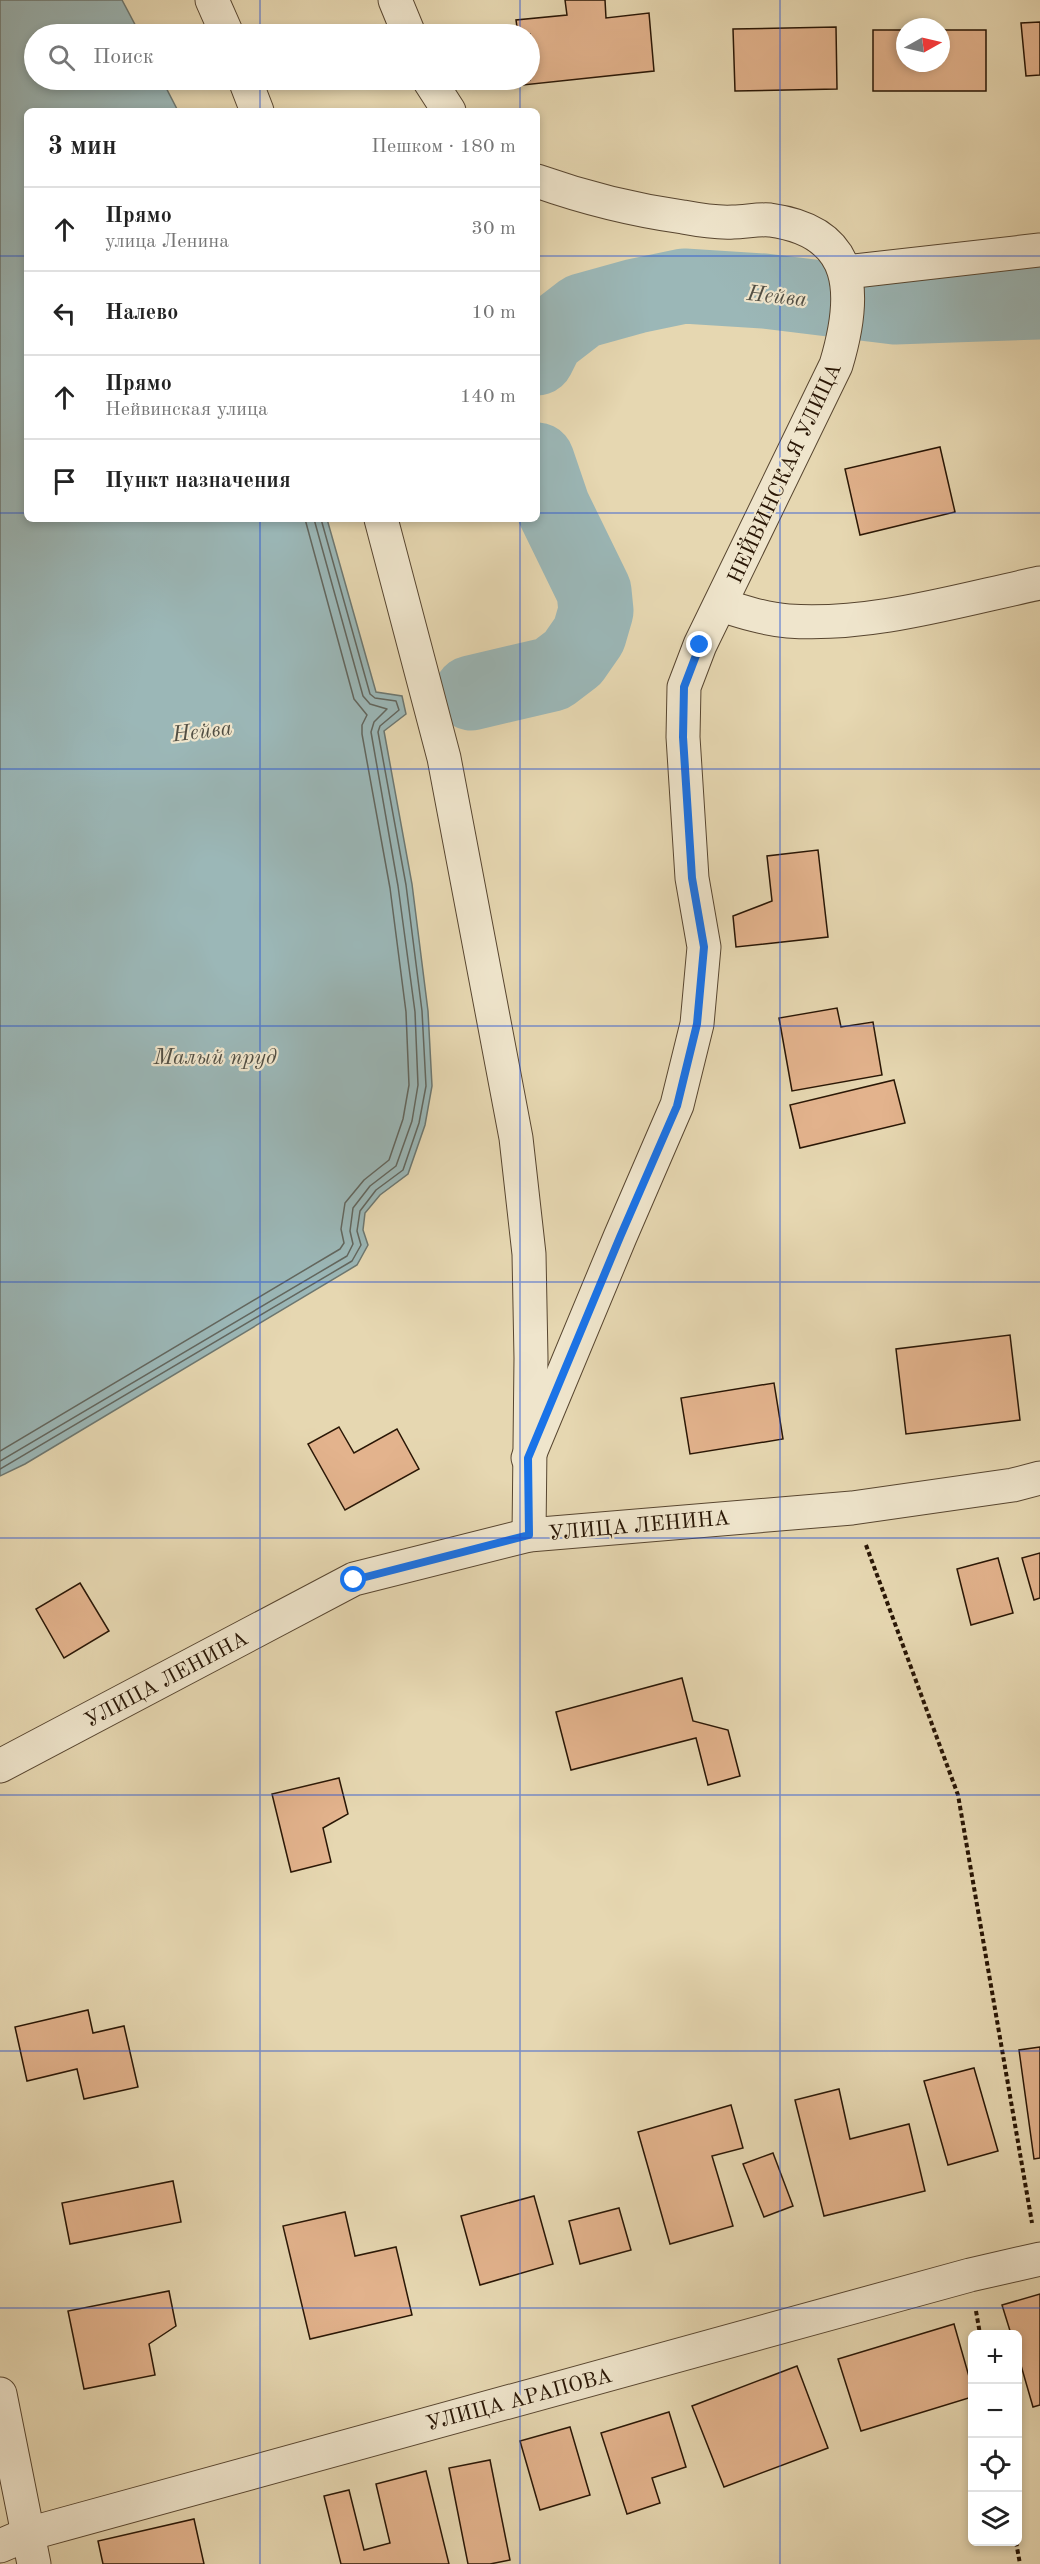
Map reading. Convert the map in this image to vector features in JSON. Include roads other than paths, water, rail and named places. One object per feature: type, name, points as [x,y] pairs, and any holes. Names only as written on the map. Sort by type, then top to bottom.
[{"type":"street","points":[[212,0],[222,24]]},
{"type":"street","points":[[395,0],[405,24]]},
{"type":"street","points":[[249,90],[256,108]]},
{"type":"street","points":[[435,90],[447,108]]},
{"type":"street","points":[[540,182],[584,198],[683,218],[730,223],[768,220],[807,228],[831,247],[846,272],[1040,250]]},
{"type":"street","name":"НЕЙВИНСКАЯ УЛИЦА","points":[[528,1458],[677,1106],[697,1024],[704,947],[692,878],[683,737],[684,687],[700,645],[836,365],[844,340],[849,306],[846,272]]},
{"type":"street","points":[[382,522],[444,758],[516,1138],[529,1254],[531,1358],[528,1458],[529,1535]]},
{"type":"street","name":"НЕЙВИНСКАЯ УЛИЦА","points":[[721,605],[755,616],[788,621],[856,621],[1040,583]]},
{"type":"street","name":"УЛИЦА ЛЕНИНА","points":[[0,1766],[354,1580],[529,1535],[852,1508],[1013,1485],[1040,1478]]},
{"type":"street","name":"УЛИЦА АРАПОВА","points":[[21,2548],[970,2275],[1039,2259]]},
{"type":"street","points":[[0,2394],[21,2548]]},
{"type":"water","name":"Малый пруд","points":[[0,0],[122,0],[135,24],[24,24],[24,90],[167,90],[176,108],[24,108],[24,522],[328,522],[376,692],[402,696],[406,714],[384,731],[412,884],[428,1011],[432,1086],[425,1125],[408,1174],[380,1195],[365,1213],[363,1230],[368,1245],[357,1265],[25,1464],[0,1476]]},
{"type":"waterway","name":"Нейва","points":[[540,352],[547,338],[582,311],[684,286],[764,291],[895,307],[1040,302]]},
{"type":"waterway","name":"Нейва","points":[[471,693],[552,674],[573,658],[589,635],[596,611],[594,591],[553,507],[540,469]]}]
